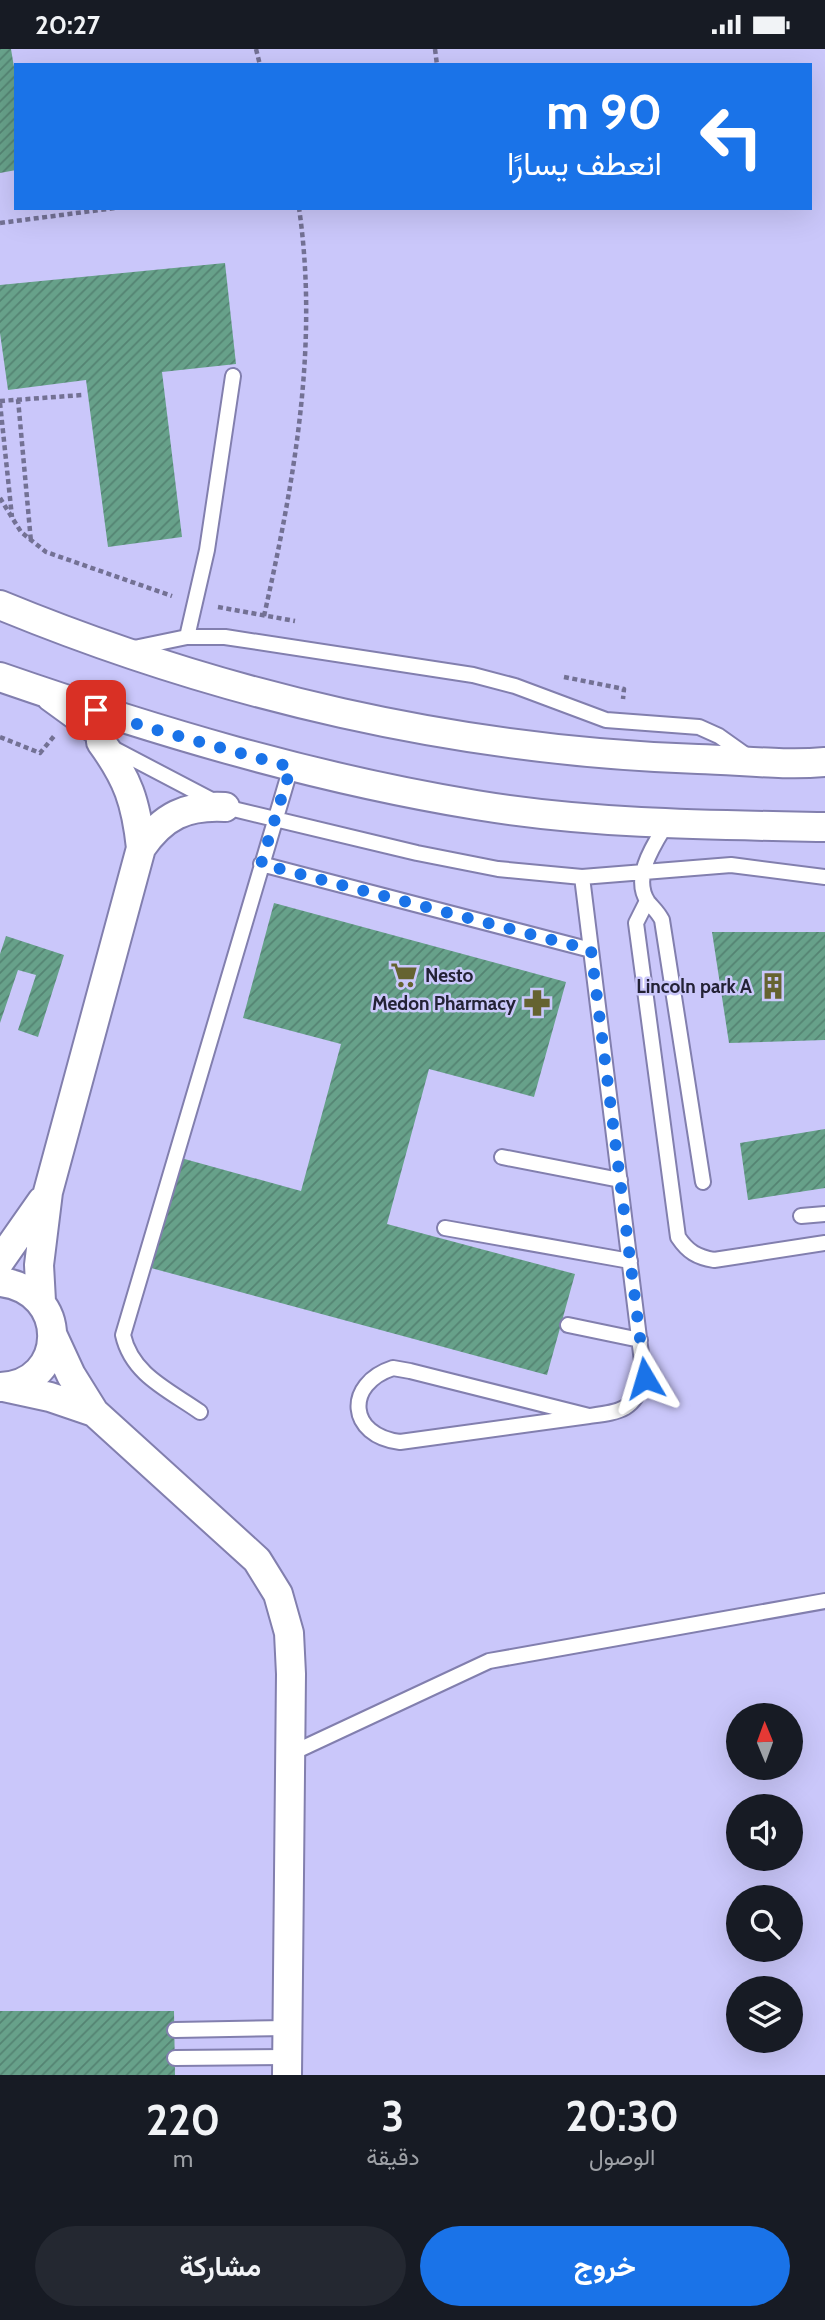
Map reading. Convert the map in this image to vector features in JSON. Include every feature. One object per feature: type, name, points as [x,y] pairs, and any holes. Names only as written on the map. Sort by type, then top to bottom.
[{"type":"street","points":[[0,605],[122,651],[317,707],[435,733],[628,755],[825,762]]},
{"type":"street","points":[[11,681],[146,727],[291,767],[478,805],[613,820],[825,827]]},
{"type":"street","points":[[101,742],[124,773],[137,809],[141,848]]},
{"type":"street","points":[[41,1301],[40,1253],[47,1192],[141,848],[155,827],[176,813],[200,806],[225,807]]},
{"type":"street","points":[[0,1261],[47,1192]]},
{"type":"street","points":[[0,1282],[28,1290],[41,1301],[52,1323],[53,1336],[47,1358],[32,1376],[18,1384],[2,1387]]},
{"type":"street","points":[[53,1336],[71,1375],[94,1412],[257,1560],[278,1594],[289,1633],[287,2066]]},
{"type":"street","points":[[2,1387],[50,1397],[94,1412]]},
{"type":"lane","points":[[187,637],[207,550],[233,376]]},
{"type":"lane","points":[[122,651],[187,637],[259,641],[473,675],[620,722],[699,727],[719,736],[754,761]]},
{"type":"lane","points":[[11,681],[101,742],[225,807],[274,820],[484,866],[582,877],[731,865],[825,877]]},
{"type":"lane","points":[[200,1412],[140,1370],[128,1355],[123,1335],[291,767]]},
{"type":"lane","points":[[667,823],[648,855],[644,872],[647,901],[636,923],[678,1237],[687,1249],[699,1257],[714,1260],[825,1243]]},
{"type":"lane","points":[[261,864],[591,950]]},
{"type":"lane","points":[[582,877],[645,1378],[640,1395],[628,1407],[589,1416],[400,1442],[383,1440],[369,1431],[360,1417],[359,1400],[364,1384],[377,1373],[393,1368],[589,1416]]},
{"type":"lane","points":[[647,901],[662,919],[703,1182]]},
{"type":"lane","points":[[502,1157],[620,1180]]},
{"type":"lane","points":[[801,1216],[825,1214]]},
{"type":"lane","points":[[445,1228],[630,1261]]},
{"type":"lane","points":[[568,1325],[640,1340]]},
{"type":"lane","points":[[290,1754],[489,1661],[825,1601]]},
{"type":"lane","points":[[175,2030],[287,2028]]},
{"type":"lane","points":[[175,2058],[287,2066]]},
{"type":"path","points":[[0,223],[101,210]]},
{"type":"path","points":[[259,641],[287,512],[301,414],[306,340],[306,266],[299,210]]},
{"type":"path","points":[[12,520],[0,402],[82,395]]},
{"type":"path","points":[[18,399],[31,543]]},
{"type":"path","points":[[1,503],[31,543],[46,552],[194,604],[265,614],[304,623]]},
{"type":"path","points":[[558,675],[624,689],[620,722]]},
{"type":"path","points":[[0,737],[40,753],[69,719]]},
{"type":"building","points":[[0,49],[11,49],[14,67],[14,170],[0,173]]},
{"type":"building","points":[[225,263],[236,364],[162,372],[182,537],[108,547],[86,380],[8,390],[0,333],[0,285]]},
{"type":"building","points":[[274,903],[566,982],[534,1097],[429,1069],[387,1224],[575,1274],[547,1375],[151,1268],[181,1158],[301,1191],[341,1044],[243,1018]]},
{"type":"building","name":"Lincoln park A","points":[[712,932],[825,932],[825,1040],[729,1043]]},
{"type":"building","points":[[6,936],[64,955],[38,1037],[18,1030],[36,975],[18,970],[0,1023],[0,954]]},
{"type":"building","points":[[825,1129],[825,1188],[748,1200],[740,1143]]},
{"type":"building","points":[[0,2011],[174,2011],[175,2075],[0,2075]]},
{"type":"place","name":"Nesto","points":[[404,975]]},
{"type":"place","name":"Lincoln park A","points":[[773,986]]},
{"type":"place","name":"Medon Pharmacy","points":[[537,1003]]},
{"type":"route","points":[[96,710],[146,727],[291,767],[261,864],[591,950],[645,1378]]}]
